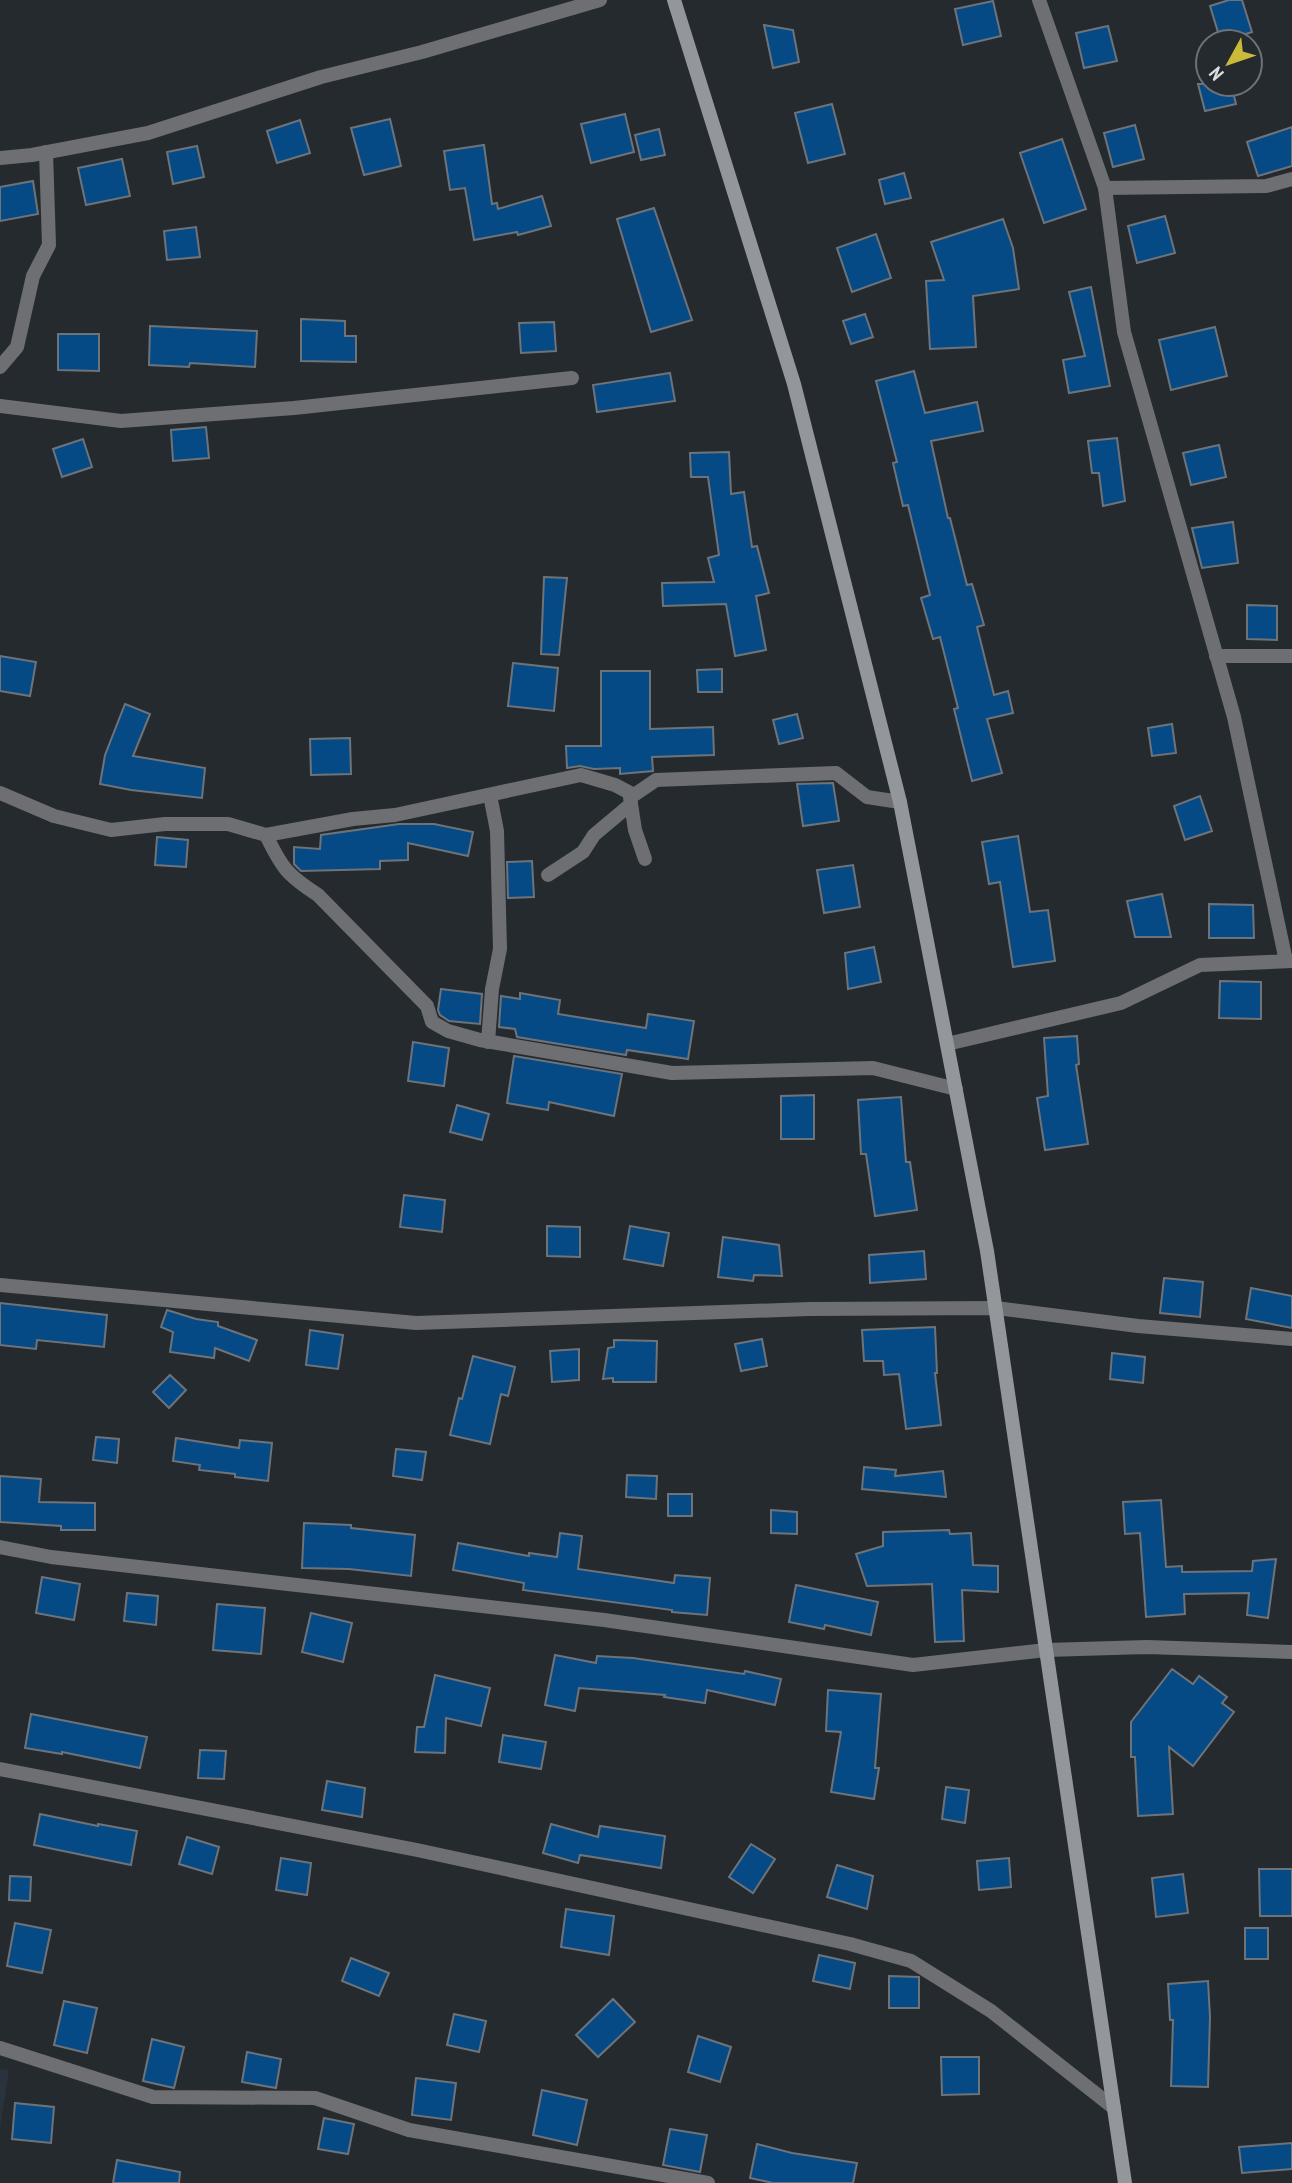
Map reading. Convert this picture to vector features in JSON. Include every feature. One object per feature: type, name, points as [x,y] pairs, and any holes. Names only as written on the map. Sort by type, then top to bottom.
[{"type":"main road","points":[[674,0],[794,384],[900,802],[996,1308],[1125,2183]]},
{"type":"street","points":[[0,158],[148,132],[321,77],[422,52],[600,0]]},
{"type":"street","points":[[947,1044],[1121,1003],[1200,965],[1289,961],[1234,717],[1124,332],[1105,188],[1039,0]]},
{"type":"street","points":[[0,367],[17,347],[33,276],[49,245],[46,152]]},
{"type":"street","points":[[1105,188],[1266,186],[1292,179]]},
{"type":"street","points":[[0,406],[121,422],[294,408],[572,378]]},
{"type":"street","points":[[1216,656],[1292,656]]},
{"type":"street","points":[[548,875],[583,852],[594,835],[630,798],[656,780],[836,773],[867,797],[900,802]]},
{"type":"street","points":[[0,793],[54,816],[111,830],[165,824],[228,824],[266,835],[354,819],[395,815],[581,775],[615,785],[630,798],[635,830],[645,859]]},
{"type":"street","points":[[488,1042],[492,989],[500,949],[497,831],[490,795]]},
{"type":"street","points":[[266,835],[281,866],[299,883],[318,895],[427,1006],[432,1022],[448,1031],[488,1042],[672,1073],[873,1068],[956,1089]]},
{"type":"street","points":[[0,1285],[416,1323],[809,1309],[996,1308],[1138,1326],[1292,1339]]},
{"type":"street","points":[[0,1547],[51,1556],[604,1620],[913,1665],[1046,1650],[1147,1647],[1292,1652]]},
{"type":"street","points":[[0,1769],[431,1853],[850,1944],[911,1961],[991,2011],[1114,2108]]},
{"type":"street","points":[[0,2048],[153,2097],[315,2098],[409,2130],[708,2183]]},
{"type":"shaded area","points":[[0,2069],[9,2070],[0,2129]]},
{"type":"building","points":[[1229,0],[1242,0],[1251,28],[1217,28],[1210,6]]},
{"type":"building","points":[[993,1],[1001,36],[963,45],[955,9]]},
{"type":"building","points":[[764,25],[793,30],[799,62],[773,68]]},
{"type":"building","points":[[1108,26],[1117,61],[1084,68],[1076,33]]},
{"type":"building","points":[[1202,98],[1234,98],[1236,104],[1205,111]]},
{"type":"building","points":[[832,104],[845,154],[808,163],[795,113]]},
{"type":"building","points":[[625,114],[634,152],[591,163],[581,124]]},
{"type":"building","points":[[390,119],[401,166],[364,175],[351,128]]},
{"type":"building","points":[[300,120],[310,153],[277,163],[267,131]]},
{"type":"building","points":[[1135,125],[1144,159],[1113,167],[1104,133]]},
{"type":"building","points":[[1292,127],[1292,166],[1258,176],[1247,142]]},
{"type":"building","points":[[659,129],[665,155],[641,160],[635,135]]},
{"type":"building","points":[[1062,139],[1086,209],[1044,223],[1020,153]]},
{"type":"building","points":[[484,145],[492,204],[497,203],[498,209],[542,196],[551,226],[518,235],[517,232],[474,240],[465,188],[450,190],[444,151]]},
{"type":"building","points":[[197,146],[204,177],[173,184],[167,152]]},
{"type":"building","points":[[122,159],[130,196],[86,205],[78,168]]},
{"type":"building","points":[[904,173],[911,198],[885,204],[879,180]]},
{"type":"building","points":[[33,181],[38,214],[0,221],[0,187]]},
{"type":"building","points":[[654,208],[692,320],[651,332],[617,219]]},
{"type":"building","points":[[1165,216],[1175,253],[1137,263],[1128,226]]},
{"type":"building","points":[[1003,219],[1013,248],[1019,289],[973,296],[976,347],[930,349],[926,281],[944,280],[931,242]]},
{"type":"building","points":[[196,227],[200,257],[167,260],[164,231]]},
{"type":"building","points":[[876,234],[891,278],[852,292],[837,248]]},
{"type":"building","points":[[1091,287],[1110,386],[1069,393],[1063,360],[1085,356],[1069,292]]},
{"type":"building","points":[[865,314],[873,337],[851,344],[843,321]]},
{"type":"building","points":[[301,319],[345,321],[345,336],[356,336],[356,362],[301,361]]},
{"type":"building","points":[[554,322],[556,351],[521,353],[519,323]]},
{"type":"building","points":[[150,326],[257,331],[255,367],[190,363],[189,367],[149,365]]},
{"type":"building","points":[[1215,327],[1227,376],[1171,390],[1159,340]]},
{"type":"building","points":[[58,334],[99,334],[99,371],[58,370]]},
{"type":"building","points":[[914,371],[925,413],[977,402],[983,431],[931,441],[948,518],[967,585],[972,584],[984,625],[977,627],[994,695],[1008,691],[1013,713],[987,719],[1002,773],[972,781],[954,709],[958,708],[940,637],[933,639],[921,598],[930,595],[908,505],[903,506],[893,463],[897,462],[876,381]]},
{"type":"building","points":[[670,373],[675,401],[597,412],[593,385]]},
{"type":"building","points":[[206,427],[209,458],[173,461],[171,430]]},
{"type":"building","points":[[1117,438],[1125,501],[1103,506],[1099,473],[1092,473],[1088,441]]},
{"type":"building","points":[[83,439],[92,467],[62,477],[53,449]]},
{"type":"building","points":[[1219,445],[1226,477],[1191,485],[1183,453]]},
{"type":"building","points":[[729,452],[731,494],[744,492],[752,547],[757,546],[769,593],[756,596],[766,650],[735,656],[726,604],[663,606],[662,583],[714,582],[708,558],[719,555],[708,477],[691,477],[690,453]]},
{"type":"building","points":[[1233,522],[1238,563],[1202,568],[1192,528]]},
{"type":"building","points":[[544,577],[567,578],[559,655],[541,654]]},
{"type":"building","points":[[1247,605],[1277,606],[1277,640],[1247,639]]},
{"type":"building","points":[[0,656],[36,662],[30,696],[0,691]]},
{"type":"building","points":[[513,663],[558,668],[554,711],[508,706]]},
{"type":"building","points":[[722,669],[722,692],[698,692],[697,670]]},
{"type":"building","points":[[601,671],[650,671],[650,729],[713,727],[714,755],[652,757],[653,771],[620,774],[620,768],[567,768],[566,746],[601,746]]},
{"type":"building","points":[[125,704],[150,714],[133,756],[205,768],[202,798],[100,784],[105,755]]},
{"type":"building","points":[[797,714],[803,738],[779,744],[773,720]]},
{"type":"building","points":[[1172,724],[1176,753],[1152,756],[1148,728]]},
{"type":"building","points":[[350,738],[351,774],[311,775],[310,739]]},
{"type":"building","points":[[833,783],[839,821],[803,826],[797,784]]},
{"type":"building","points":[[1200,796],[1212,831],[1185,840],[1174,806]]},
{"type":"building","points":[[399,824],[434,824],[473,832],[468,856],[408,843],[408,860],[380,861],[380,869],[301,871],[294,864],[294,847],[320,849],[321,835]]},
{"type":"building","points":[[1018,836],[1030,912],[1048,910],[1055,961],[1013,967],[1000,882],[989,884],[982,842]]},
{"type":"building","points":[[157,837],[188,840],[186,867],[155,865]]},
{"type":"building","points":[[532,861],[534,897],[508,898],[507,862]]},
{"type":"building","points":[[853,865],[860,907],[824,913],[817,870]]},
{"type":"building","points":[[1162,894],[1171,937],[1135,937],[1127,901]]},
{"type":"building","points":[[1209,904],[1253,905],[1254,938],[1209,938]]},
{"type":"building","points":[[874,947],[881,982],[848,989],[845,953]]},
{"type":"building","points":[[1220,981],[1261,982],[1261,1019],[1219,1018]]},
{"type":"building","points":[[441,989],[482,994],[480,1024],[449,1021],[440,1015],[438,1010]]},
{"type":"building","points":[[520,993],[560,1000],[558,1014],[646,1028],[648,1014],[694,1021],[688,1059],[627,1050],[626,1055],[517,1037],[515,1029],[499,1027],[501,996],[520,999]]},
{"type":"building","points":[[1077,1036],[1079,1064],[1076,1065],[1088,1144],[1045,1150],[1037,1098],[1048,1096],[1044,1038]]},
{"type":"building","points":[[413,1042],[449,1048],[444,1086],[408,1081]]},
{"type":"building","points":[[514,1056],[622,1074],[614,1116],[549,1102],[548,1110],[507,1103]]},
{"type":"building","points":[[814,1095],[814,1139],[781,1139],[781,1096]]},
{"type":"building","points":[[901,1097],[906,1162],[910,1162],[917,1210],[875,1216],[866,1154],[861,1154],[858,1100]]},
{"type":"building","points":[[457,1105],[489,1114],[482,1140],[450,1132]]},
{"type":"building","points":[[404,1195],[445,1200],[442,1232],[400,1227]]},
{"type":"building","points":[[547,1226],[580,1227],[580,1257],[547,1256]]},
{"type":"building","points":[[630,1226],[669,1233],[663,1266],[624,1259]]},
{"type":"building","points":[[723,1237],[779,1245],[782,1276],[754,1275],[753,1281],[718,1277]]},
{"type":"building","points":[[924,1251],[926,1279],[870,1283],[869,1255]]},
{"type":"building","points":[[1164,1278],[1203,1282],[1200,1317],[1160,1313]]},
{"type":"building","points":[[1251,1288],[1292,1296],[1292,1328],[1246,1319]]},
{"type":"building","points":[[0,1303],[107,1315],[104,1347],[37,1340],[36,1349],[0,1345]]},
{"type":"building","points":[[167,1310],[196,1319],[218,1322],[218,1326],[257,1340],[249,1361],[215,1348],[214,1358],[170,1352],[173,1332],[161,1327]]},
{"type":"building","points":[[935,1327],[935,1373],[941,1425],[906,1429],[899,1374],[884,1375],[883,1361],[864,1361],[862,1330]]},
{"type":"building","points":[[310,1330],[343,1335],[338,1369],[306,1365]]},
{"type":"building","points":[[762,1339],[767,1366],[741,1371],[735,1344]]},
{"type":"building","points":[[614,1340],[657,1341],[656,1382],[613,1382],[613,1378],[603,1379],[608,1348],[614,1347]]},
{"type":"building","points":[[579,1349],[579,1380],[552,1382],[550,1351]]},
{"type":"building","points":[[1112,1353],[1145,1357],[1143,1383],[1110,1379]]},
{"type":"building","points":[[473,1356],[515,1367],[508,1396],[501,1394],[490,1444],[450,1435]]},
{"type":"building","points":[[170,1375],[186,1390],[169,1408],[153,1392]]},
{"type":"building","points":[[96,1437],[119,1439],[117,1463],[93,1460]]},
{"type":"building","points":[[176,1438],[239,1448],[240,1440],[272,1443],[268,1481],[199,1470],[200,1465],[173,1461]]},
{"type":"building","points":[[396,1449],[426,1452],[422,1480],[393,1476]]},
{"type":"building","points":[[864,1467],[896,1470],[895,1476],[943,1471],[946,1497],[862,1489]]},
{"type":"building","points":[[627,1475],[657,1476],[656,1499],[626,1497]]},
{"type":"building","points":[[0,1476],[41,1479],[39,1502],[95,1503],[95,1530],[61,1530],[61,1526],[0,1522]]},
{"type":"building","points":[[668,1494],[692,1494],[692,1516],[668,1516]]},
{"type":"building","points":[[1161,1500],[1166,1567],[1182,1566],[1182,1572],[1252,1571],[1253,1561],[1276,1559],[1268,1618],[1247,1615],[1249,1593],[1184,1594],[1185,1614],[1146,1617],[1140,1533],[1125,1534],[1123,1502]]},
{"type":"building","points":[[771,1510],[797,1512],[797,1534],[771,1533]]},
{"type":"building","points":[[304,1523],[351,1525],[351,1528],[415,1535],[411,1576],[349,1569],[302,1568]]},
{"type":"building","points":[[949,1530],[950,1534],[971,1533],[973,1565],[998,1566],[998,1592],[962,1590],[964,1641],[935,1642],[932,1584],[867,1586],[856,1554],[883,1546],[883,1532]]},
{"type":"building","points":[[560,1533],[582,1536],[578,1569],[674,1583],[675,1575],[710,1578],[707,1615],[523,1590],[524,1583],[453,1570],[458,1543],[529,1556],[529,1553],[557,1557]]},
{"type":"building","points":[[42,1577],[80,1584],[74,1620],[36,1613]]},
{"type":"building","points":[[796,1585],[878,1602],[871,1635],[825,1625],[824,1629],[789,1622]]},
{"type":"building","points":[[127,1593],[158,1596],[156,1625],[124,1621]]},
{"type":"building","points":[[217,1604],[265,1608],[261,1654],[213,1650]]},
{"type":"building","points":[[311,1613],[352,1623],[343,1662],[302,1652]]},
{"type":"building","points":[[555,1655],[596,1663],[597,1656],[633,1658],[744,1674],[745,1671],[781,1679],[775,1705],[707,1690],[705,1703],[664,1697],[665,1695],[579,1688],[575,1711],[545,1705]]},
{"type":"building","points":[[1172,1669],[1193,1684],[1199,1676],[1227,1697],[1222,1703],[1234,1712],[1193,1766],[1169,1747],[1173,1814],[1138,1816],[1135,1757],[1131,1757],[1131,1722]]},
{"type":"building","points":[[435,1675],[490,1688],[481,1726],[446,1718],[445,1753],[415,1752],[417,1727],[424,1727]]},
{"type":"building","points":[[828,1690],[881,1694],[875,1768],[879,1768],[874,1799],[831,1792],[841,1732],[826,1731]]},
{"type":"building","points":[[31,1714],[147,1737],[140,1768],[62,1752],[25,1748]]},
{"type":"building","points":[[503,1735],[546,1742],[541,1769],[499,1762]]},
{"type":"building","points":[[200,1750],[226,1751],[224,1779],[198,1778]]},
{"type":"building","points":[[327,1781],[365,1788],[362,1817],[322,1810]]},
{"type":"building","points":[[946,1787],[969,1790],[965,1823],[942,1819]]},
{"type":"building","points":[[40,1814],[137,1831],[131,1865],[34,1845]]},
{"type":"building","points":[[551,1824],[598,1837],[600,1826],[665,1836],[661,1868],[580,1855],[578,1863],[543,1853]]},
{"type":"building","points":[[187,1837],[219,1847],[212,1874],[179,1864]]},
{"type":"building","points":[[751,1844],[775,1859],[753,1893],[729,1877]]},
{"type":"building","points":[[281,1858],[311,1863],[307,1895],[276,1890]]},
{"type":"building","points":[[1009,1858],[1011,1887],[979,1890],[977,1861]]},
{"type":"building","points":[[837,1865],[873,1876],[867,1909],[827,1897]]},
{"type":"building","points":[[1259,1869],[1292,1869],[1292,1916],[1260,1916]]},
{"type":"building","points":[[1183,1874],[1188,1913],[1156,1917],[1152,1878]]},
{"type":"building","points":[[10,1876],[31,1877],[30,1901],[9,1900]]},
{"type":"building","points":[[566,1909],[614,1916],[609,1955],[561,1947]]},
{"type":"building","points":[[15,1923],[51,1930],[42,1973],[7,1966]]},
{"type":"building","points":[[1245,1928],[1268,1928],[1268,1959],[1245,1959]]},
{"type":"building","points":[[819,1955],[855,1963],[850,1989],[813,1981]]},
{"type":"building","points":[[351,1958],[389,1973],[379,1996],[342,1981]]},
{"type":"building","points":[[889,1976],[919,1977],[919,2008],[889,2008]]},
{"type":"building","points":[[1208,1981],[1208,2087],[1171,2086],[1173,2020],[1170,2020],[1168,1984]]},
{"type":"building","points":[[613,1999],[635,2022],[598,2057],[576,2035]]},
{"type":"building","points":[[64,2001],[97,2008],[87,2053],[54,2045]]},
{"type":"building","points":[[454,2014],[486,2021],[479,2052],[447,2045]]},
{"type":"building","points":[[698,2036],[731,2047],[720,2082],[688,2072]]},
{"type":"building","points":[[152,2039],[184,2047],[174,2088],[143,2081]]},
{"type":"building","points":[[247,2052],[281,2059],[276,2088],[242,2082]]},
{"type":"building","points":[[941,2057],[979,2057],[979,2094],[942,2095]]},
{"type":"building","points":[[416,2078],[456,2083],[451,2120],[412,2115]]},
{"type":"building","points":[[542,2090],[587,2100],[577,2145],[533,2135]]},
{"type":"building","points":[[15,2103],[54,2107],[51,2143],[12,2139]]},
{"type":"building","points":[[324,2118],[354,2124],[348,2154],[318,2149]]},
{"type":"building","points":[[670,2129],[707,2135],[700,2172],[663,2165]]},
{"type":"building","points":[[1292,2143],[1292,2169],[1242,2173],[1239,2147]]},
{"type":"building","points":[[757,2144],[792,2153],[857,2163],[853,2183],[773,2183],[750,2178]]},
{"type":"building","points":[[117,2160],[180,2172],[179,2183],[113,2183]]}]
